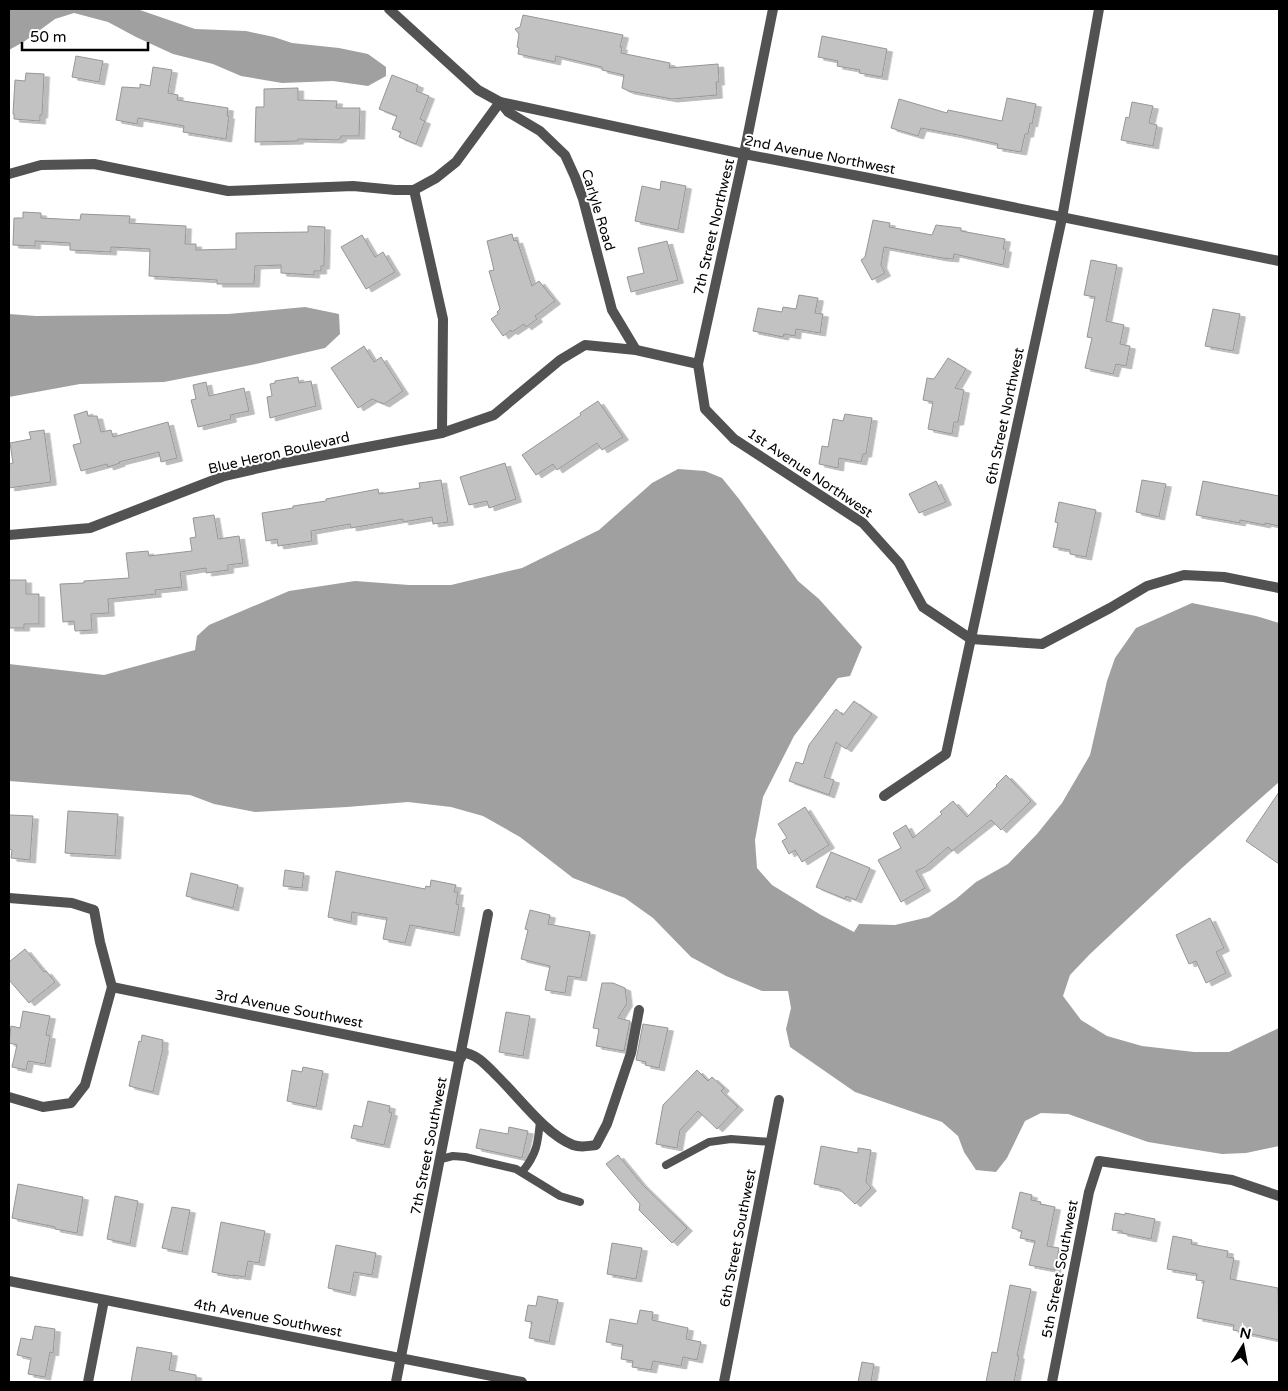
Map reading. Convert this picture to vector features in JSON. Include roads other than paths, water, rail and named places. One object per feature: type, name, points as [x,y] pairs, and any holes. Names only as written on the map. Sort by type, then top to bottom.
[{"type":"street","name":"2nd Avenue Northwest","points":[[389,9],[478,90],[500,102],[744,154],[1279,261]]},
{"type":"street","name":"7th Street Northwest","points":[[698,364],[744,154],[773,9]]},
{"type":"street","name":"6th Street Northwest","points":[[884,796],[946,754],[1062,218],[1100,9]]},
{"type":"street","points":[[9,174],[42,165],[94,164],[228,191],[353,186],[414,190],[436,178],[456,162],[500,102]]},
{"type":"street","name":"Carlyle Road","points":[[500,102],[508,112],[540,131],[565,155],[576,177],[583,200],[612,310],[636,350]]},
{"type":"street","points":[[414,190],[444,319],[442,433]]},
{"type":"street","name":"Blue Heron Boulevard","points":[[9,534],[90,528],[224,476],[277,464],[442,433],[494,415],[560,360],[585,345],[636,350],[698,364]]},
{"type":"street","name":"1st Avenue Northwest","points":[[698,364],[705,409],[734,439],[863,523],[899,563],[923,607],[971,639],[1042,644],[1147,586],[1184,575],[1224,577],[1279,588]]},
{"type":"street","points":[[9,898],[72,903],[94,910],[112,987],[85,1085],[71,1103],[43,1107],[9,1097]]},
{"type":"street","name":"7th Street Southwest","points":[[396,1382],[488,914]]},
{"type":"street","name":"3rd Avenue Southwest","points":[[112,987],[461,1055],[471,1054],[482,1060],[540,1121],[562,1139],[583,1147],[596,1145],[607,1124],[631,1053],[639,1010]]},
{"type":"street","name":"6th Street Southwest","points":[[724,1382],[779,1100]]},
{"type":"street","name":"5th Street Southwest","points":[[1052,1382],[1089,1192],[1099,1161],[1232,1180],[1279,1196]]},
{"type":"street","name":"4th Avenue Southwest","points":[[9,1281],[522,1382]]},
{"type":"street","points":[[88,1382],[104,1300]]},
{"type":"lane","points":[[522,1172],[531,1161],[536,1150],[540,1121]]},
{"type":"lane","points":[[666,1165],[709,1142],[731,1139],[771,1142]]},
{"type":"lane","points":[[440,1159],[453,1156],[465,1157],[516,1169],[560,1196],[580,1202]]}]
